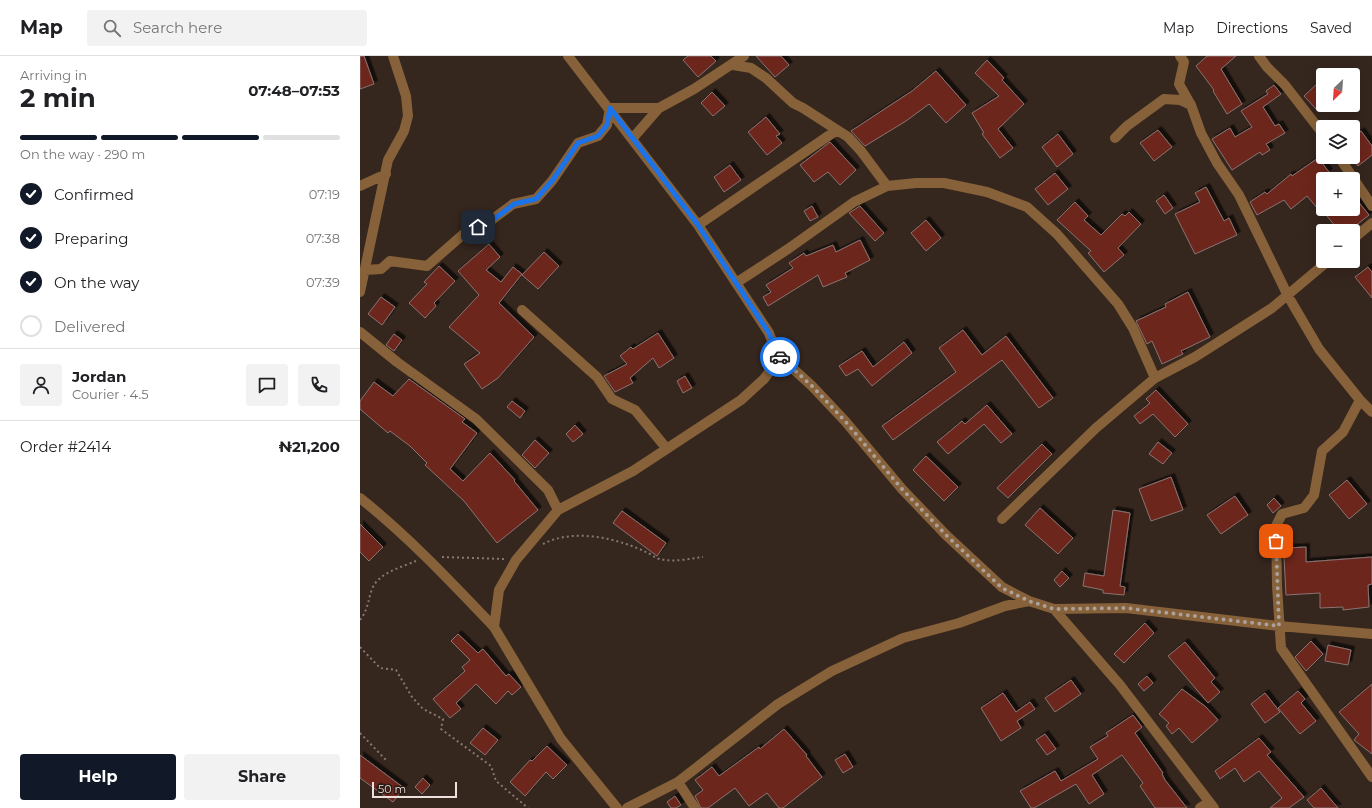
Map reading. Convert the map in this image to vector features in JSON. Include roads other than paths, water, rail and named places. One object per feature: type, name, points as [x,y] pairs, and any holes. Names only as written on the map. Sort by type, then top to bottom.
[{"type":"street","points":[[360,292],[388,160],[404,131],[408,116],[406,96],[393,56]]},
{"type":"street","points":[[568,56],[610,108],[698,225],[769,333],[777,354],[812,386],[845,421],[902,489],[946,535],[1002,588],[1029,601],[1054,609],[1126,608],[1279,626],[1372,634]]},
{"type":"street","points":[[632,139],[659,108],[694,89],[733,65],[744,56]]},
{"type":"street","points":[[1180,56],[1184,62],[1179,84],[1191,105],[1201,133],[1239,195],[1288,296],[1319,349],[1360,400],[1372,412]]},
{"type":"street","points":[[1260,56],[1267,67],[1285,85],[1316,125]]},
{"type":"street","points":[[733,65],[751,68],[766,78],[793,103],[848,137],[861,151],[887,186]]},
{"type":"street","points":[[1115,138],[1127,126],[1164,99],[1180,100],[1191,105]]},
{"type":"street","points":[[365,270],[381,269],[390,261],[427,266],[467,232],[490,222],[514,204],[536,199],[552,181],[578,143],[598,136],[607,125],[610,108]]},
{"type":"street","points":[[610,108],[659,108]]},
{"type":"street","points":[[698,225],[836,130]]},
{"type":"street","points":[[1344,164],[1372,206]]},
{"type":"street","points":[[360,186],[386,174]]},
{"type":"street","points":[[736,283],[788,249],[854,202],[887,186],[916,182],[944,183],[987,192],[1027,207],[1057,234],[1118,304],[1133,328],[1155,378]]},
{"type":"street","points":[[1360,233],[1372,223]]},
{"type":"street","points":[[1002,520],[1096,428],[1155,378],[1195,357],[1288,296],[1320,268]]},
{"type":"street","points":[[522,310],[597,377],[612,399],[635,410],[667,449]]},
{"type":"street","points":[[360,332],[397,362],[476,419],[548,490],[558,510]]},
{"type":"street","points":[[494,627],[499,590],[513,566],[558,510],[633,471],[741,400],[764,380],[772,368],[777,354]]},
{"type":"street","points":[[1360,400],[1343,432],[1322,451],[1314,495],[1304,508],[1282,514],[1276,526],[1279,626],[1281,648],[1372,777]]},
{"type":"street","points":[[360,498],[390,522],[427,556],[494,627],[562,738],[616,808]]},
{"type":"street","points":[[627,808],[678,782],[778,704],[832,671],[903,638],[959,623],[1005,606],[1029,601]]},
{"type":"street","points":[[1054,609],[1120,685],[1212,805],[1200,808]]},
{"type":"street","points":[[678,782],[695,808]]}]
